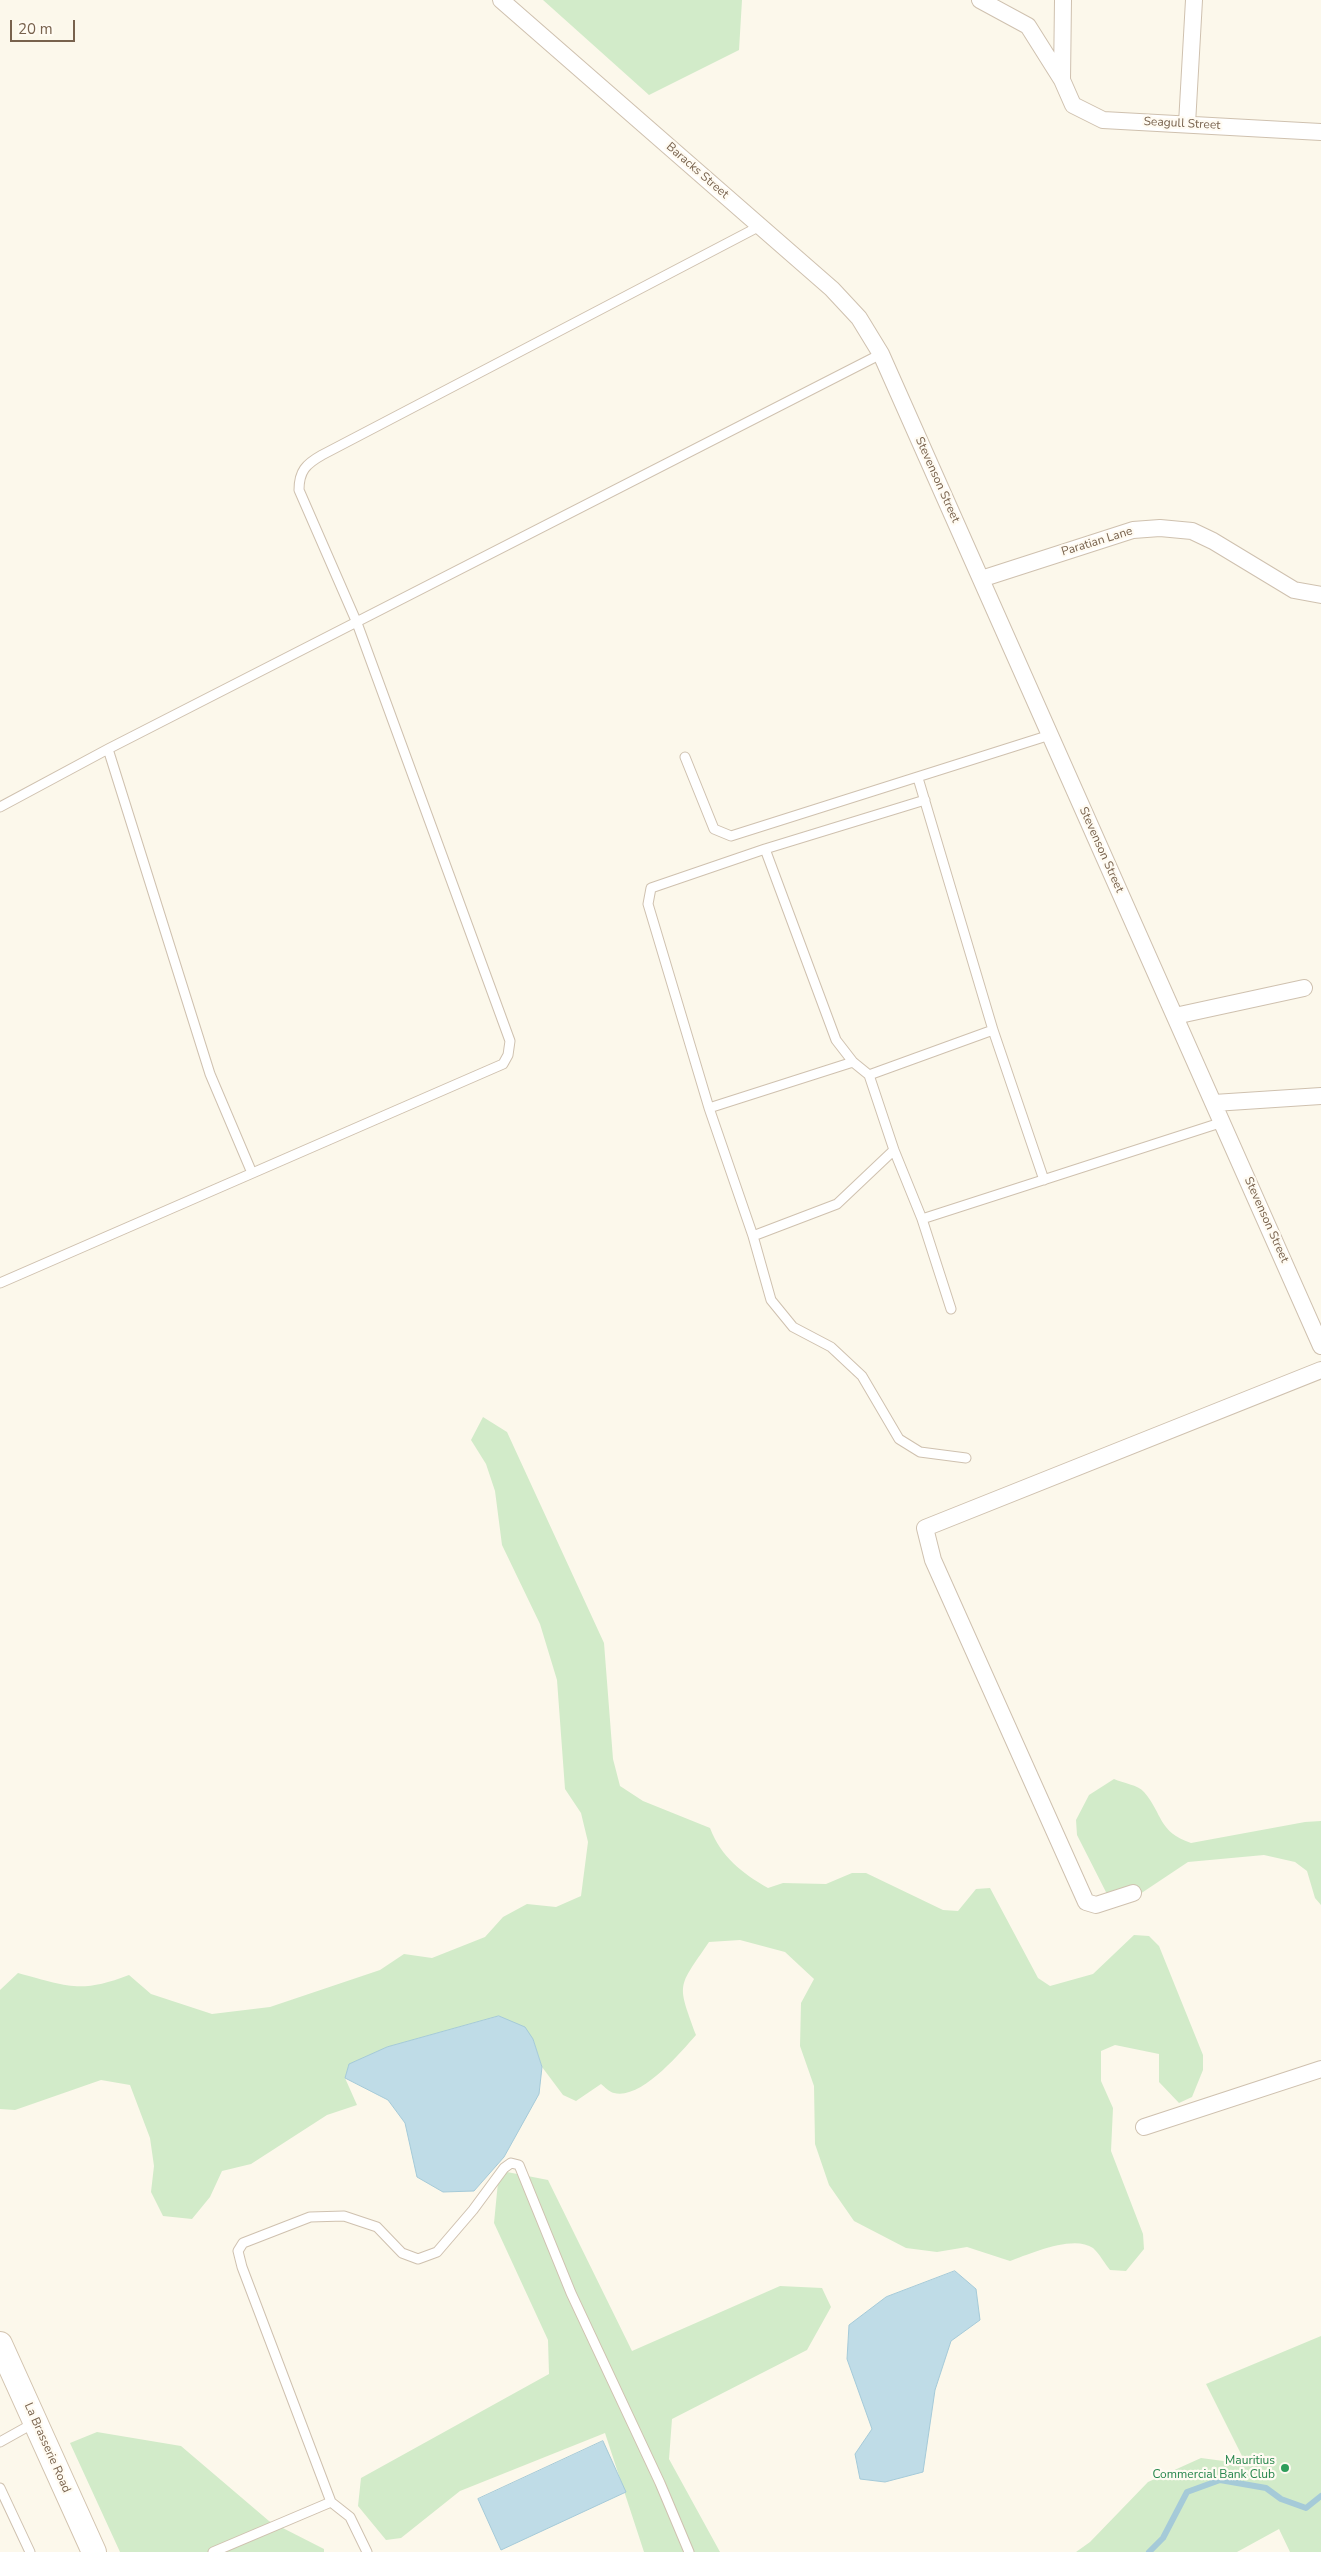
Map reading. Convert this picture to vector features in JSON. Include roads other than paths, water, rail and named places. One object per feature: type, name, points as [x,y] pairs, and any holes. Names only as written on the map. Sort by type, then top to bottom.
[{"type":"main road","name":"La Brasserie Road","points":[[0,2344],[34,2423],[94,2552]]},
{"type":"street","name":"Baracks Street","points":[[501,0],[832,289],[859,318],[881,354]]},
{"type":"street","name":"Seagull Street","points":[[980,0],[1028,26],[1062,80],[1073,105],[1103,120],[1321,132]]},
{"type":"street","points":[[1062,80],[1063,0]]},
{"type":"street","points":[[1187,124],[1194,0]]},
{"type":"street","name":"Stevenson Street","points":[[881,354],[1321,1346]]},
{"type":"street","name":"Paratian Lane","points":[[980,579],[1133,530],[1160,528],[1192,531],[1213,541],[1294,590],[1321,595]]},
{"type":"street","points":[[1176,1016],[1304,988]]},
{"type":"street","points":[[1214,1103],[1321,1096]]},
{"type":"street","points":[[1133,1893],[1096,1905],[1086,1902],[933,1560],[925,1528],[1321,1370]]},
{"type":"street","points":[[1144,2127],[1321,2069]]},
{"type":"lane","points":[[0,1283],[503,1064],[508,1055],[510,1040],[357,623],[299,490],[299,477],[306,465],[760,226]]},
{"type":"lane","points":[[0,807],[108,749],[881,354]]},
{"type":"lane","points":[[685,757],[714,829],[730,836],[1050,736]]},
{"type":"lane","points":[[108,749],[210,1074],[252,1173]]},
{"type":"lane","points":[[918,778],[993,1030],[1044,1180]]},
{"type":"lane","points":[[925,800],[765,849],[651,888],[648,904],[708,1108],[754,1236],[771,1300],[793,1327],[830,1347],[862,1376],[899,1439],[920,1452],[966,1458]]},
{"type":"lane","points":[[765,849],[836,1040],[853,1062],[869,1075],[894,1150],[922,1219],[951,1309]]},
{"type":"lane","points":[[869,1075],[993,1030]]},
{"type":"lane","points":[[708,1108],[853,1062]]},
{"type":"lane","points":[[922,1219],[1223,1122]]},
{"type":"lane","points":[[754,1236],[837,1204],[894,1150]]},
{"type":"lane","points":[[368,2552],[350,2518],[331,2502],[238,2252],[243,2242],[310,2217],[344,2216],[377,2227],[402,2254],[418,2259],[437,2252],[473,2210],[504,2168],[511,2163],[519,2165],[571,2293],[660,2483],[689,2552]]},
{"type":"lane","points":[[0,2442],[34,2423]]},
{"type":"lane","points":[[0,2488],[30,2552]]},
{"type":"lane","points":[[213,2552],[331,2502]]},
{"type":"water","points":[[499,2016],[525,2027],[533,2039],[542,2067],[539,2094],[504,2157],[474,2191],[443,2192],[417,2177],[405,2123],[388,2100],[345,2078],[349,2064],[387,2047]]},
{"type":"water","points":[[955,2271],[976,2289],[980,2320],[951,2341],[935,2390],[923,2472],[885,2482],[860,2479],[855,2454],[872,2429],[847,2359],[849,2325],[886,2297]]},
{"type":"water","points":[[603,2441],[626,2492],[501,2550],[478,2499]]},
{"type":"waterway","points":[[1149,2552],[1163,2538],[1187,2492],[1220,2480],[1266,2488],[1281,2499],[1306,2508],[1321,2496]]},
{"type":"place","name":"Mauritius Commercial Bank Club","points":[[1285,2468]]}]
